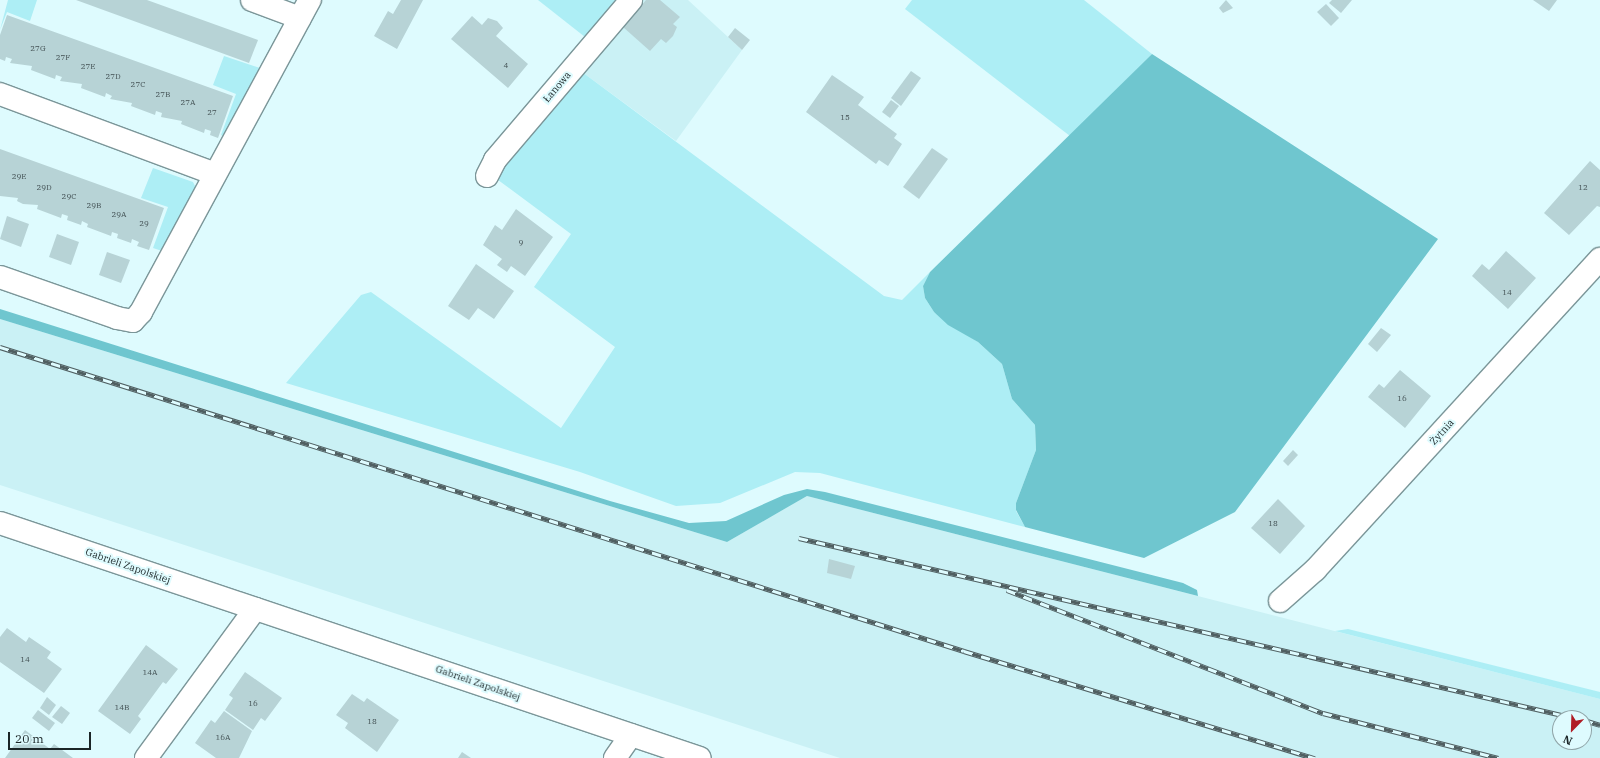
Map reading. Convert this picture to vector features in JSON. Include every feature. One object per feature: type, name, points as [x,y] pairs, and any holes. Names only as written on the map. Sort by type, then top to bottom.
[{"type":"street","points":[[0,277],[117,318],[133,321],[141,312],[305,9],[252,0]]},
{"type":"street","name":"Łanowa","points":[[487,176],[495,160],[631,0]]},
{"type":"street","points":[[0,94],[215,174]]},
{"type":"street","name":"Żytnia","points":[[1280,601],[1315,570],[1600,260]]},
{"type":"street","name":"Gabrieli Zapolskiej","points":[[0,523],[700,758]]},
{"type":"street","points":[[146,758],[255,609]]},
{"type":"street","points":[[615,758],[631,735]]},
{"type":"shaded area","points":[[8,0],[37,0],[30,21],[7,12],[0,30]]},
{"type":"shaded area","points":[[538,0],[617,0],[585,37]]},
{"type":"shaded area","points":[[640,0],[688,0],[742,50],[676,141],[582,72]]},
{"type":"shaded area","points":[[912,0],[1084,0],[1152,54],[1070,136],[905,9]]},
{"type":"shaded area","points":[[1152,54],[1438,239],[1235,512],[1144,558],[1025,527],[1016,510],[1016,503],[1036,450],[1035,425],[1012,399],[1002,364],[978,342],[948,325],[934,312],[925,298],[923,286],[930,272]]},
{"type":"shaded area","points":[[224,56],[263,69],[225,137],[221,135],[236,94],[213,85]]},
{"type":"shaded area","points":[[582,72],[884,296],[902,300],[930,272],[923,286],[925,298],[934,312],[978,342],[1002,364],[1012,399],[1035,425],[1036,450],[1016,503],[1016,511],[1025,527],[820,473],[795,472],[720,503],[676,506],[580,472],[286,383],[361,295],[371,292],[561,428],[615,347],[534,287],[571,234],[494,177]]},
{"type":"shaded area","points":[[153,168],[193,182],[197,190],[162,251],[153,248],[168,207],[141,198]]},
{"type":"shaded area","points":[[0,309],[610,501],[689,523],[726,521],[784,495],[807,489],[825,492],[1183,583],[1197,590],[1198,596],[807,496],[727,542],[0,319]]},
{"type":"shaded area","points":[[0,319],[727,542],[807,496],[1600,699],[1600,758],[840,758],[0,485]]},
{"type":"shaded area","points":[[1348,629],[1600,692],[1600,699],[1335,631]]},
{"type":"building","points":[[76,0],[147,0],[258,40],[249,63]]},
{"type":"building","points":[[401,0],[423,0],[397,49],[374,36],[388,11],[393,14]]},
{"type":"building","points":[[646,0],[660,0],[680,17],[673,24],[677,27],[673,36],[666,43],[661,39],[650,51],[623,27]]},
{"type":"building","points":[[1226,0],[1233,8],[1223,13],[1219,8]]},
{"type":"building","points":[[1332,0],[1352,0],[1341,13],[1329,3]]},
{"type":"building","points":[[1533,0],[1557,0],[1549,11]]},
{"type":"building","points":[[1326,4],[1339,18],[1331,26],[1317,12]]},
{"type":"building","points":[[7,15],[233,96],[218,138],[210,135],[211,131],[205,129],[204,133],[181,124],[182,121],[161,117],[162,113],[156,111],[155,115],[131,106],[132,103],[110,99],[112,96],[106,93],[105,97],[81,88],[82,84],[60,81],[62,77],[56,75],[55,79],[31,70],[32,66],[10,63],[12,59],[6,57],[5,61],[0,59],[0,35]]},
{"type":"building","points":[[472,16],[482,25],[488,18],[497,21],[503,28],[496,36],[528,64],[508,88],[451,39]]},
{"type":"building","points":[[735,28],[750,40],[742,50],[728,37]]},
{"type":"building","points":[[911,71],[921,78],[901,106],[891,98]]},
{"type":"building","points":[[832,75],[864,97],[858,105],[897,134],[894,138],[902,144],[888,166],[879,160],[876,164],[806,112]]},
{"type":"building","points":[[891,100],[899,106],[890,118],[882,112]]},
{"type":"building","points":[[932,148],[948,159],[919,199],[903,187]]},
{"type":"building","points":[[0,149],[164,208],[149,250],[137,246],[139,242],[132,239],[131,243],[117,238],[118,234],[112,232],[111,236],[87,227],[88,224],[82,221],[81,225],[67,220],[68,216],[62,214],[61,218],[37,209],[38,205],[23,204],[17,201],[18,198],[0,196]]},
{"type":"building","points":[[1590,161],[1600,170],[1600,207],[1597,206],[1569,235],[1544,213]]},
{"type":"building","points":[[516,209],[553,237],[525,276],[511,266],[507,272],[497,265],[502,259],[483,245],[495,225],[502,230]]},
{"type":"building","points":[[7,216],[29,224],[21,247],[0,239]]},
{"type":"building","points":[[57,234],[79,242],[71,265],[49,257]]},
{"type":"building","points":[[1506,251],[1536,278],[1508,309],[1472,276],[1482,264],[1489,270]]},
{"type":"building","points":[[107,252],[130,260],[121,283],[99,275]]},
{"type":"building","points":[[476,264],[514,291],[494,319],[478,308],[469,320],[448,306]]},
{"type":"building","points":[[1381,328],[1391,335],[1377,352],[1368,344]]},
{"type":"building","points":[[1400,370],[1431,396],[1405,428],[1368,397],[1379,384],[1384,388]]},
{"type":"building","points":[[1293,450],[1298,455],[1288,466],[1283,461]]},
{"type":"building","points":[[1278,499],[1305,526],[1280,554],[1251,528]]},
{"type":"building","points":[[829,559],[855,566],[851,579],[827,573]]},
{"type":"building","points":[[7,628],[26,642],[29,637],[51,652],[47,658],[62,669],[44,693],[0,662],[0,637]]},
{"type":"building","points":[[146,645],[178,669],[166,684],[163,682],[138,716],[141,719],[130,734],[98,711]]},
{"type":"building","points":[[245,672],[282,698],[265,721],[261,718],[253,730],[225,710],[233,698],[229,695]]},
{"type":"building","points":[[352,694],[364,702],[367,698],[399,720],[377,752],[345,728],[348,723],[336,715]]},
{"type":"building","points":[[47,697],[56,705],[49,715],[40,708]]},
{"type":"building","points":[[61,706],[70,713],[62,724],[52,717]]},
{"type":"building","points":[[38,710],[55,723],[49,731],[32,718]]},
{"type":"building","points":[[224,711],[252,731],[239,758],[216,758],[195,743],[211,720],[215,723]]},
{"type":"building","points":[[25,730],[50,749],[54,744],[73,758],[5,758]]},
{"type":"building","points":[[462,752],[471,758],[458,758]]},
{"type":"railway","points":[[0,347],[964,651],[1315,758]]},
{"type":"railway","points":[[799,538],[1552,713]]},
{"type":"railway","points":[[1007,590],[1323,713],[1498,758]]},
{"type":"railway","points":[[1592,722],[1600,725]]}]
